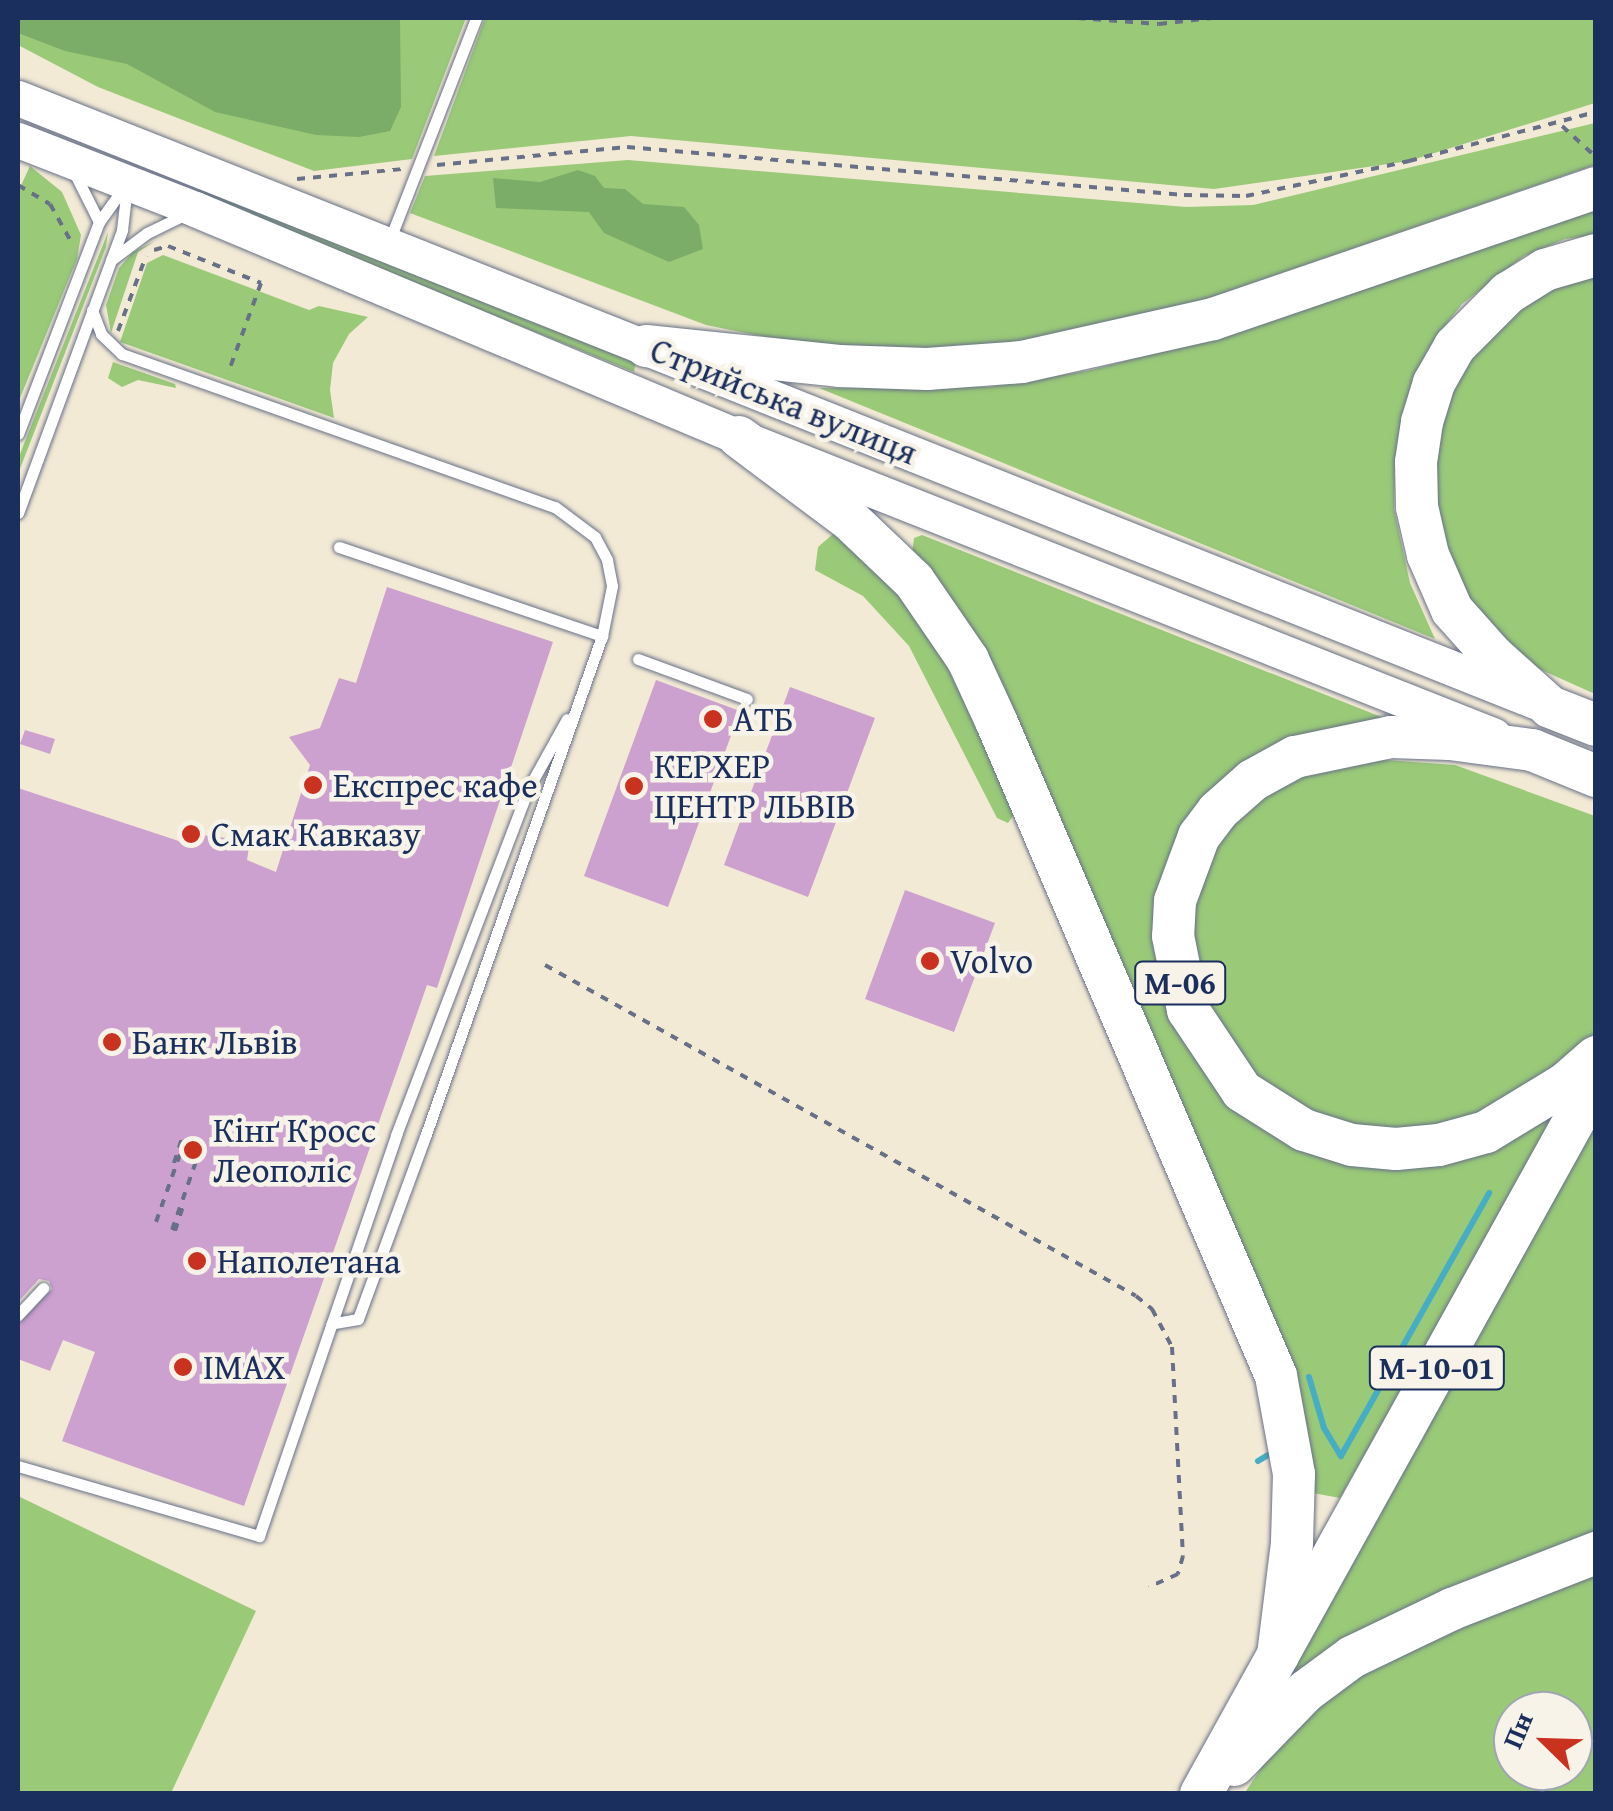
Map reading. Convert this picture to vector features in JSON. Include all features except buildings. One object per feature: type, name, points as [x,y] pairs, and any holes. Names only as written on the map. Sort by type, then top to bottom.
[{"type":"highway","points":[[646,346],[840,366],[927,369],[1022,362],[1213,319],[1596,188]]},
{"type":"highway","points":[[1596,255],[1545,270],[1508,292],[1455,346],[1434,383],[1422,422],[1416,462],[1417,507],[1428,555],[1452,610],[1493,656],[1550,707],[1596,725]]},
{"type":"highway","points":[[739,437],[850,520],[914,581],[968,660],[997,724],[1276,1376],[1294,1474],[1292,1544],[1278,1654]]},
{"type":"highway","name":"М-06","points":[[1596,776],[1532,750],[1450,739],[1392,736],[1295,757],[1252,780],[1218,811],[1199,836],[1175,901],[1176,968],[1188,1010],[1242,1090],[1304,1130],[1352,1145],[1396,1150],[1438,1145],[1486,1132],[1552,1092],[1596,1057]]},
{"type":"highway","name":"М-10-01","points":[[1204,1794],[1596,1080]]},
{"type":"highway","points":[[1204,1794],[1306,1690],[1352,1657],[1452,1609],[1596,1553]]},
{"type":"main road","name":"Стрийська вулиця","points":[[18,98],[386,248],[646,346],[1550,707]]},
{"type":"main road","name":"Стрийська вулиця","points":[[18,140],[196,208],[739,437],[1532,750]]},
{"type":"main road","points":[[128,183],[143,147]]},
{"type":"lane","points":[[386,248],[476,18]]},
{"type":"lane","points":[[67,160],[98,222]]},
{"type":"lane","points":[[18,434],[98,222],[128,183]]},
{"type":"lane","points":[[18,513],[122,230],[128,183]]},
{"type":"lane","points":[[111,260],[147,233],[196,208]]},
{"type":"lane","points":[[92,310],[112,348],[221,392],[556,507],[595,537],[607,560],[612,586],[602,636],[358,1319],[331,1324]]},
{"type":"lane","points":[[339,548],[602,636]]},
{"type":"lane","points":[[638,659],[748,699]]},
{"type":"lane","points":[[18,1466],[259,1536],[396,1136],[528,789],[582,693]]},
{"type":"lane","points":[[18,1314],[43,1288]]},
{"type":"path","points":[[1078,18],[1159,24],[1212,18]]},
{"type":"path","points":[[288,180],[627,147],[1184,195],[1246,196],[1560,124],[1596,112]]},
{"type":"path","points":[[1560,124],[1596,157]]},
{"type":"path","points":[[18,185],[50,204],[75,251]]},
{"type":"path","points":[[116,337],[143,258],[153,250],[168,246],[260,282],[221,392]]},
{"type":"path","points":[[546,965],[1136,1296],[1152,1309],[1172,1346],[1183,1556],[1178,1574],[1148,1587]]},
{"type":"path","points":[[155,1222],[184,1140]]},
{"type":"path","points":[[174,1230],[202,1148]]},
{"type":"green space","points":[[18,18],[466,18],[412,159],[314,171],[98,87],[18,45]]},
{"type":"green space","points":[[18,18],[400,18],[401,107],[390,131],[359,137],[316,135],[215,112],[127,64],[65,51],[18,33]]},
{"type":"green space","points":[[485,18],[1595,18],[1595,103],[1409,161],[1214,189],[631,136],[434,156]]},
{"type":"green space","points":[[1595,123],[1595,165],[1154,317],[1022,348],[844,353],[706,325],[410,213],[425,176],[628,160],[1186,207],[1253,205]]},
{"type":"green space","points":[[30,166],[62,192],[81,235],[77,259],[18,403],[18,192]]},
{"type":"green space","points":[[578,170],[595,176],[604,188],[625,189],[643,204],[684,207],[699,225],[703,249],[669,262],[604,233],[589,212],[496,208],[493,178],[540,182]]},
{"type":"green space","points":[[197,188],[637,356],[634,372],[201,197]]},
{"type":"green space","points":[[1595,203],[1595,235],[1565,239],[1524,256],[1462,304],[1437,336],[1395,462],[1394,509],[1410,583],[1435,639],[819,388],[988,387],[1087,371],[1187,345]]},
{"type":"green space","points":[[108,232],[106,247],[18,474],[18,459]]},
{"type":"green space","points":[[155,241],[138,252],[111,333],[106,305],[119,268],[133,252]]},
{"type":"green space","points":[[163,255],[309,310],[319,306],[368,317],[349,334],[333,363],[330,390],[334,418],[120,342],[147,263]]},
{"type":"green space","points":[[1595,268],[1595,694],[1537,668],[1511,650],[1454,585],[1431,467],[1448,396],[1487,334],[1572,274]]},
{"type":"green space","points":[[113,362],[175,384],[176,388],[138,380],[122,387],[108,378]]},
{"type":"green space","points":[[840,528],[907,593],[1021,804],[1008,823],[997,818],[909,646],[863,596],[815,570],[818,547]]},
{"type":"green space","points":[[922,535],[1389,720],[1194,813],[1168,858],[1154,917],[1159,973],[1178,1030],[1299,1145],[1558,1113],[1340,1498],[1313,1493],[912,553],[914,538]]},
{"type":"green space","points":[[1386,760],[1455,765],[1595,816],[1595,1032],[1568,1064],[1525,1096],[1406,1138],[1288,1107],[1222,1045],[1192,962],[1194,889],[1234,817],[1303,770]]},
{"type":"green space","points":[[1595,1119],[1595,1545],[1274,1704]]},
{"type":"green space","points":[[18,1496],[256,1611],[171,1793],[18,1793]]},
{"type":"green space","points":[[1595,1570],[1595,1793],[1244,1794],[1284,1734],[1352,1671]]},
{"type":"waterway","points":[[1309,1377],[1324,1428],[1341,1456],[1489,1193]]},
{"type":"waterway","points":[[1258,1461],[1268,1455]]},
{"type":"place","name":"АТБ","points":[[713,719]]},
{"type":"place","name":"Експрес кафе","points":[[313,785]]},
{"type":"place","name":"КЕРХЕР ЦЕНТР ЛЬВІВ","points":[[634,786]]},
{"type":"place","name":"Смак Кавказу","points":[[191,834]]},
{"type":"place","name":"Volvo","points":[[930,961]]},
{"type":"place","name":"Банк Львів","points":[[112,1042]]},
{"type":"place","name":"Кінґ Кросс Леополіс","points":[[193,1150]]},
{"type":"place","name":"Наполетана","points":[[197,1261]]},
{"type":"place","name":"IMAX","points":[[183,1367]]}]
